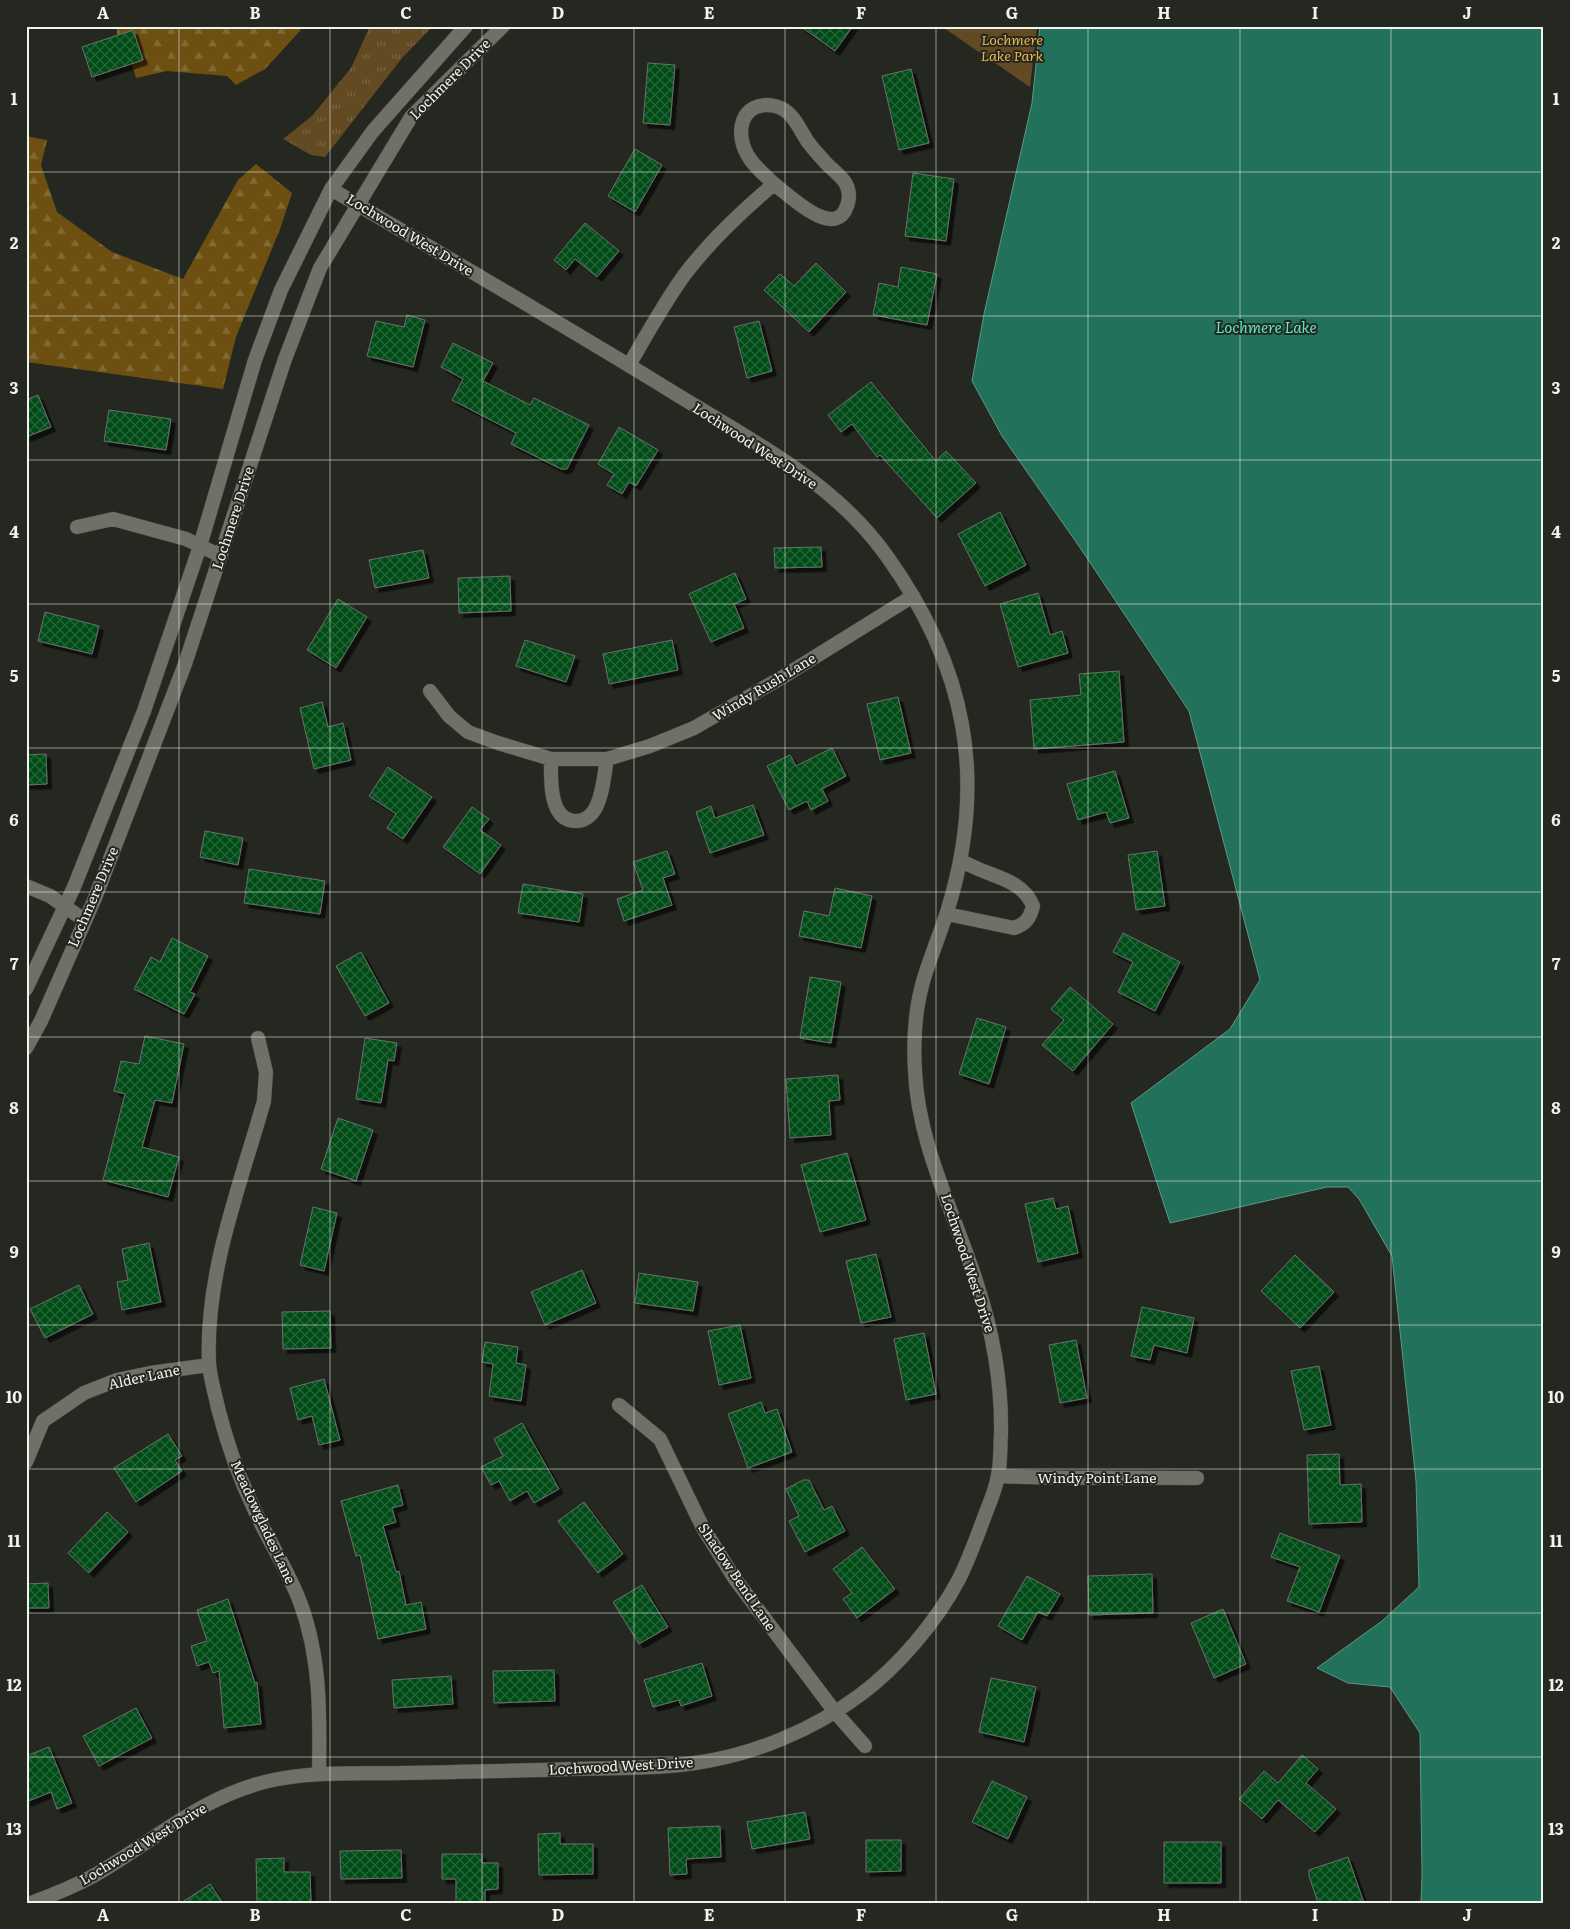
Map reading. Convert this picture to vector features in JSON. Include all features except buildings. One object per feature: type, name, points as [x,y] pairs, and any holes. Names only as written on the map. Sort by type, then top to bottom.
[{"type":"street","name":"Lochmere Drive","points":[[26,989],[64,907],[144,711],[200,546],[258,351],[281,290],[331,189],[373,131],[466,26]]},
{"type":"street","name":"Lochmere Drive","points":[[26,1048],[41,1021],[94,898],[186,664],[285,359],[320,268],[411,117],[503,26]]},
{"type":"street","points":[[758,106],[776,106],[791,115],[808,142],[833,172],[845,181],[849,195],[847,206],[841,215],[830,220],[817,217],[774,184],[750,159],[741,140],[741,125],[746,113],[758,106]]},
{"type":"street","points":[[629,366],[660,312],[685,274],[730,223],[774,184]]},
{"type":"street","name":"Lochwood West Drive","points":[[34,1902],[74,1886],[100,1872],[189,1814],[217,1799],[257,1784],[282,1778],[319,1774],[482,1772],[666,1766],[700,1763],[734,1755],[768,1745],[793,1734],[835,1712],[864,1693],[884,1675],[920,1636],[946,1600],[968,1558],[998,1476],[1001,1419],[999,1375],[995,1351],[976,1282],[932,1154],[917,1100],[914,1043],[922,982],[946,914],[961,860],[967,815],[968,794],[964,732],[957,697],[945,659],[912,596],[887,556],[868,532],[806,476],[629,366],[331,189]]},
{"type":"street","points":[[77,527],[113,518],[186,539],[221,556]]},
{"type":"street","name":"Windy Rush Lane","points":[[430,691],[448,716],[468,732],[551,759],[607,759],[650,746],[694,728],[781,678],[912,596]]},
{"type":"street","points":[[551,759],[551,786],[558,810],[565,818],[575,821],[590,816],[596,808],[603,784],[607,759]]},
{"type":"street","points":[[946,914],[1014,928],[1022,925],[1030,917],[1033,906],[1025,891],[1003,879],[972,868],[961,860]]},
{"type":"street","points":[[26,886],[50,896],[84,920]]},
{"type":"street","name":"Meadowglades Lane","points":[[258,1038],[266,1072],[264,1102],[214,1280],[209,1365],[226,1441],[236,1468],[255,1512],[289,1575],[308,1630],[318,1687],[320,1712],[319,1774]]},
{"type":"street","name":"Alder Lane","points":[[26,1462],[43,1421],[84,1394],[118,1380],[150,1373],[209,1365]]},
{"type":"street","name":"Shadow Bend Lane","points":[[620,1405],[660,1439],[687,1498],[718,1553],[754,1606],[835,1712],[865,1746]]},
{"type":"street","name":"Windy Point Lane","points":[[998,1476],[1196,1478]]},
{"type":"green space","points":[[117,26],[301,26],[300,31],[265,69],[236,85],[227,76],[167,71],[136,78],[132,64],[143,60],[133,31],[117,35]]},
{"type":"green space","points":[[370,26],[433,26],[402,58],[325,157],[311,155],[283,139],[312,116],[351,68]]},
{"type":"green space","name":"Lochmere Lake Park","points":[[941,26],[1037,26],[1030,87]]},
{"type":"green space","points":[[26,136],[47,140],[41,165],[57,212],[112,252],[183,279],[238,180],[256,164],[292,193],[280,229],[236,337],[223,389],[26,362]]},
{"type":"water","name":"Lochmere Lake","points":[[1040,26],[1544,26],[1544,1903],[1421,1903],[1420,1733],[1390,1687],[1348,1683],[1317,1668],[1382,1621],[1419,1587],[1416,1481],[1392,1256],[1359,1199],[1348,1187],[1327,1187],[1170,1223],[1131,1103],[1230,1029],[1260,980],[1189,711],[1081,549],[1002,436],[972,381],[984,314],[1032,103]]}]
